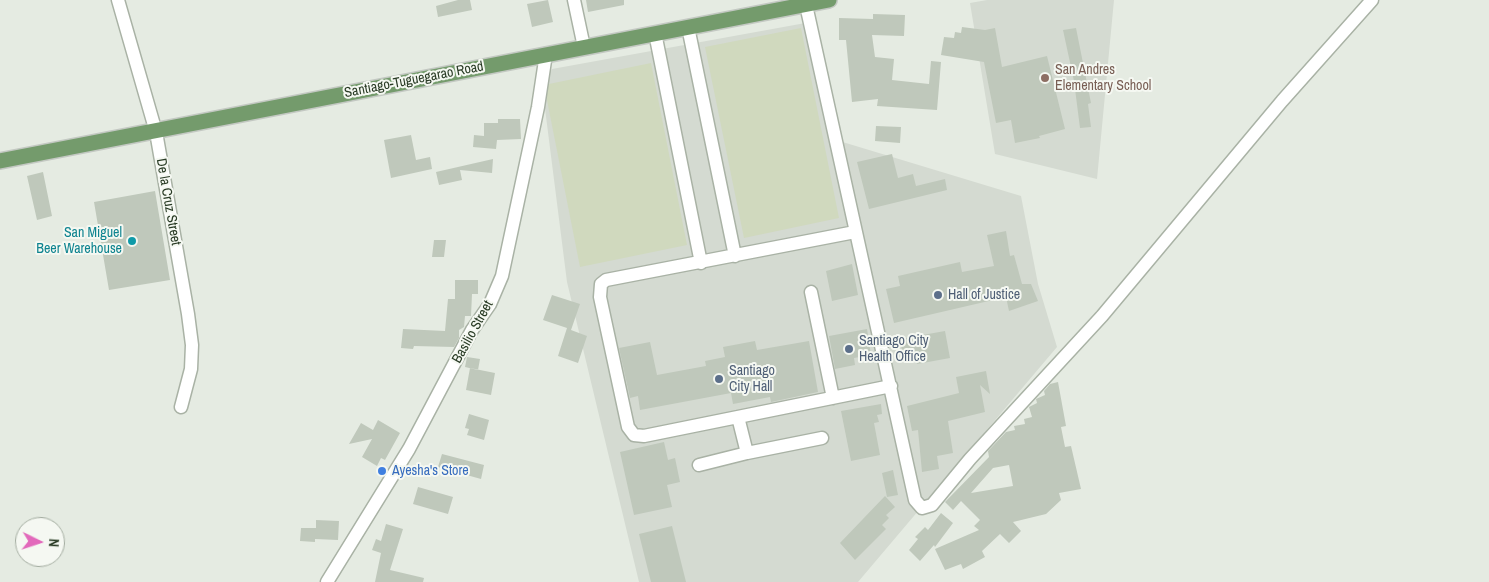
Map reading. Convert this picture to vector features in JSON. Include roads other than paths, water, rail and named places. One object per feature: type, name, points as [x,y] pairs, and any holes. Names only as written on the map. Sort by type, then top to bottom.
[{"type":"main road","name":"Santiago-Tuguegarao Road","points":[[0,161],[829,0]]},
{"type":"street","name":"De la Cruz Street","points":[[118,0],[156,132],[192,345],[191,368],[181,407]]},
{"type":"street","points":[[574,0],[584,47]]},
{"type":"street","points":[[806,5],[915,500],[922,508],[932,505],[1007,418],[1102,316],[1282,101],[1372,0]]},
{"type":"street","points":[[688,27],[735,256]]},
{"type":"street","points":[[655,33],[700,263]]},
{"type":"street","name":"Basilio Street","points":[[327,582],[409,449],[472,330],[490,304],[502,276],[538,107],[546,54]]},
{"type":"street","points":[[855,232],[606,280],[601,284],[600,297],[628,427],[634,435],[644,436],[890,386]]},
{"type":"street","points":[[811,292],[833,398]]},
{"type":"street","points":[[738,417],[747,453]]},
{"type":"street","points":[[699,465],[822,438]]},
{"type":"place","name":"San Andres Elementary School","points":[[1045,78]]},
{"type":"place","name":"San Miguel Beer Warehouse","points":[[132,241]]},
{"type":"place","name":"Hall of Justice","points":[[938,295]]},
{"type":"place","name":"Santiago City Health Office","points":[[849,349]]},
{"type":"place","name":"Santiago City Hall","points":[[719,379]]},
{"type":"place","name":"Ayesha's Store","points":[[382,471]]}]
